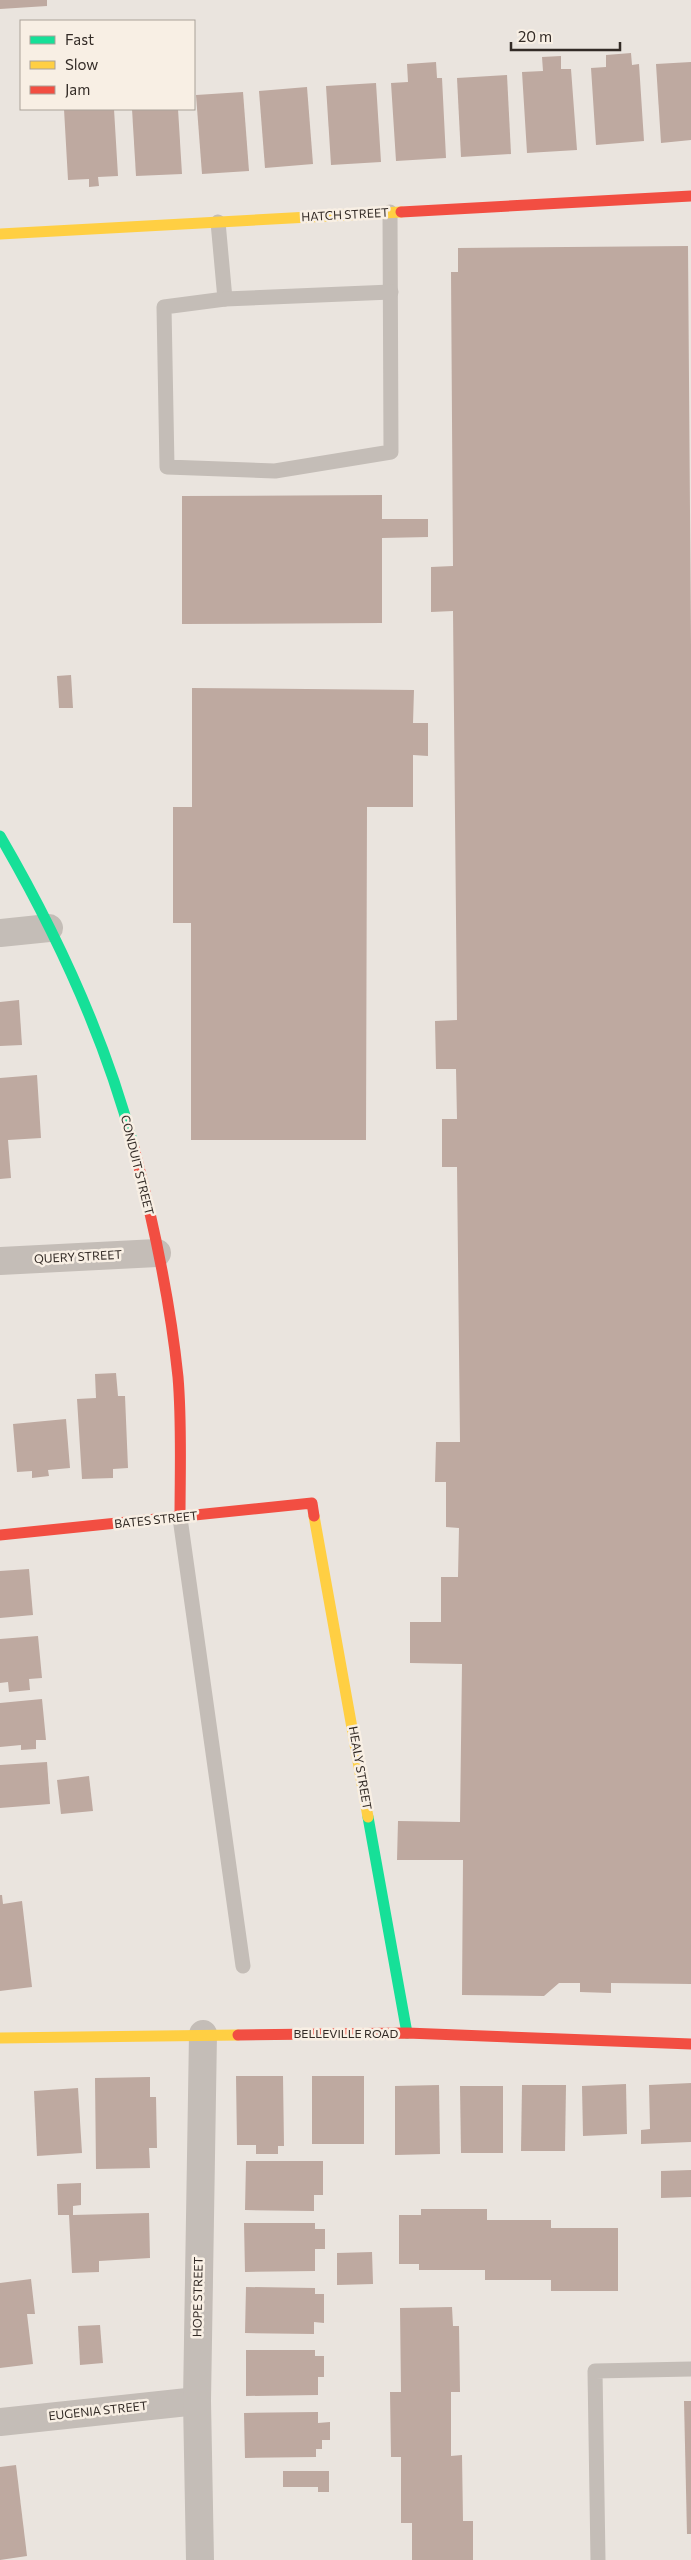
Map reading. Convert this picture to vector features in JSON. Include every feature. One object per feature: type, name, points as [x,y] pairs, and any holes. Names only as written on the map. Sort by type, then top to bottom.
[{"type":"street","name":"HATCH STREET","points":[[0,234],[691,196]]},
{"type":"street","name":"CONDUIT STREET","points":[[0,836],[50,928],[87,1006],[115,1083],[140,1172],[157,1253],[178,1380],[180,1518]]},
{"type":"street","points":[[0,933],[50,928]]},
{"type":"street","name":"QUERY STREET","points":[[0,1261],[157,1253]]},
{"type":"street","name":"BATES STREET","points":[[0,1535],[312,1503]]},
{"type":"street","name":"HEALY STREET","points":[[312,1503],[407,2034]]},
{"type":"street","name":"BELLEVILLE ROAD","points":[[0,2038],[203,2034],[407,2034],[691,2044]]},
{"type":"street","name":"HOPE STREET","points":[[200,2560],[197,2401],[203,2034]]},
{"type":"street","name":"EUGENIA STREET","points":[[0,2422],[197,2401]]},
{"type":"lane","points":[[390,212],[391,292],[391,452],[275,471],[167,467],[164,307],[225,300],[391,292]]},
{"type":"lane","points":[[218,222],[225,300]]},
{"type":"lane","points":[[180,1518],[243,1966]]},
{"type":"lane","points":[[598,2560],[595,2371],[691,2369]]},
{"type":"building","points":[[0,0],[47,0],[47,6],[0,9]]},
{"type":"building","points":[[631,53],[632,65],[639,64],[644,141],[596,145],[591,68],[606,67],[606,55]]},
{"type":"building","points":[[561,56],[561,69],[571,69],[577,150],[527,153],[522,72],[543,71],[542,57]]},
{"type":"building","points":[[436,62],[437,78],[442,78],[446,158],[396,161],[391,83],[408,82],[407,64]]},
{"type":"building","points":[[691,62],[691,140],[661,143],[656,64]]},
{"type":"building","points":[[507,75],[511,154],[461,157],[457,78]]},
{"type":"building","points":[[376,83],[381,162],[331,165],[326,86]]},
{"type":"building","points":[[307,87],[313,164],[265,168],[259,91]]},
{"type":"building","points":[[243,92],[249,171],[202,174],[196,95]]},
{"type":"building","points":[[64,110],[114,110],[118,176],[98,177],[99,186],[89,187],[89,179],[68,180]]},
{"type":"building","points":[[132,110],[178,110],[182,174],[136,176]]},
{"type":"building","points":[[688,246],[691,644],[691,1984],[611,1983],[611,1993],[580,1992],[580,1983],[559,1983],[544,1996],[462,1995],[463,1860],[397,1860],[398,1821],[460,1822],[462,1664],[410,1663],[410,1622],[441,1622],[441,1577],[458,1577],[459,1528],[446,1527],[446,1482],[435,1482],[436,1442],[460,1442],[457,1167],[442,1167],[442,1119],[457,1119],[456,1069],[436,1069],[435,1021],[457,1020],[453,611],[431,612],[431,567],[453,566],[451,272],[458,272],[458,248]]},
{"type":"building","points":[[382,495],[382,519],[428,519],[428,537],[382,538],[382,623],[182,624],[182,496]]},
{"type":"building","points":[[71,675],[73,708],[59,708],[57,676]]},
{"type":"building","points":[[192,688],[414,690],[413,723],[428,723],[428,756],[413,755],[413,807],[367,807],[366,1140],[191,1140],[191,923],[173,923],[173,807],[192,807]]},
{"type":"building","points":[[19,1000],[22,1045],[0,1046],[0,1002]]},
{"type":"building","points":[[37,1075],[41,1138],[8,1140],[11,1178],[0,1179],[0,1078]]},
{"type":"building","points":[[116,1373],[118,1396],[125,1396],[128,1468],[113,1469],[113,1478],[82,1479],[77,1399],[96,1398],[95,1374]]},
{"type":"building","points":[[66,1419],[70,1468],[48,1470],[49,1476],[32,1478],[32,1471],[17,1472],[13,1424]]},
{"type":"building","points":[[29,1569],[33,1615],[0,1618],[0,1571]]},
{"type":"building","points":[[38,1636],[42,1678],[29,1679],[30,1690],[9,1692],[8,1682],[0,1683],[0,1639]]},
{"type":"building","points":[[42,1699],[46,1740],[36,1740],[36,1749],[21,1750],[21,1745],[0,1747],[0,1703]]},
{"type":"building","points":[[47,1762],[50,1804],[0,1808],[0,1765]]},
{"type":"building","points":[[89,1776],[93,1811],[61,1814],[57,1780]]},
{"type":"building","points":[[0,1895],[2,1895],[3,1904],[22,1901],[32,1987],[0,1991]]},
{"type":"building","points":[[236,2076],[283,2076],[284,2146],[278,2146],[278,2154],[256,2154],[256,2145],[237,2145]]},
{"type":"building","points":[[312,2076],[364,2076],[364,2144],[312,2144]]},
{"type":"building","points":[[150,2077],[150,2097],[156,2097],[157,2148],[149,2148],[150,2168],[96,2169],[95,2078]]},
{"type":"building","points":[[691,2083],[691,2142],[641,2144],[641,2130],[650,2129],[649,2085]]},
{"type":"building","points":[[626,2084],[627,2134],[583,2136],[582,2086]]},
{"type":"building","points":[[439,2085],[440,2154],[395,2155],[395,2086]]},
{"type":"building","points":[[522,2085],[566,2085],[565,2151],[521,2151]]},
{"type":"building","points":[[460,2086],[503,2086],[503,2153],[461,2153]]},
{"type":"building","points":[[78,2088],[82,2153],[37,2156],[34,2091]]},
{"type":"building","points":[[246,2161],[323,2161],[323,2195],[314,2195],[314,2211],[245,2210]]},
{"type":"building","points":[[691,2170],[691,2197],[661,2198],[661,2171]]},
{"type":"building","points":[[81,2183],[81,2205],[73,2206],[73,2215],[149,2213],[150,2258],[99,2261],[99,2272],[72,2273],[69,2215],[58,2215],[57,2184]]},
{"type":"building","points":[[421,2209],[487,2209],[487,2220],[551,2220],[551,2228],[618,2228],[618,2291],[551,2291],[551,2280],[485,2280],[485,2270],[419,2270],[419,2264],[399,2264],[399,2215],[421,2215]]},
{"type":"building","points":[[244,2223],[315,2223],[315,2229],[325,2229],[325,2249],[315,2249],[315,2271],[245,2272]]},
{"type":"building","points":[[372,2252],[373,2284],[337,2285],[337,2253]]},
{"type":"building","points":[[31,2279],[35,2314],[27,2314],[33,2364],[0,2368],[0,2283]]},
{"type":"building","points":[[246,2287],[315,2288],[315,2294],[324,2294],[324,2323],[314,2322],[314,2334],[245,2333]]},
{"type":"building","points":[[452,2307],[453,2326],[459,2326],[460,2392],[451,2392],[451,2456],[462,2455],[463,2521],[473,2521],[473,2560],[412,2560],[412,2523],[401,2523],[401,2457],[391,2457],[390,2392],[401,2392],[400,2308]]},
{"type":"building","points":[[100,2325],[103,2363],[80,2365],[78,2326]]},
{"type":"building","points":[[246,2350],[315,2350],[315,2356],[324,2356],[324,2377],[318,2377],[318,2395],[246,2396]]},
{"type":"building","points":[[684,2401],[691,2401],[691,2534],[687,2534]]},
{"type":"building","points":[[318,2412],[318,2423],[330,2422],[330,2440],[322,2440],[322,2449],[316,2449],[316,2457],[245,2458],[244,2413]]},
{"type":"building","points":[[16,2465],[27,2556],[0,2560],[0,2467]]},
{"type":"building","points":[[283,2471],[329,2471],[329,2492],[318,2492],[318,2487],[283,2487]]},
{"type":"traffic: fast","points":[[0,836],[41,910],[77,986],[108,1064],[133,1144]]},
{"type":"traffic: fast","points":[[368,1817],[407,2033]]},
{"type":"traffic: slow","points":[[0,234],[401,212]]},
{"type":"traffic: slow","points":[[314,1516],[368,1817]]},
{"type":"traffic: slow","points":[[0,2038],[238,2035]]},
{"type":"traffic: jam","points":[[401,212],[691,196]]},
{"type":"traffic: jam","points":[[133,1144],[160,1260],[175,1348],[180,1412],[180,1518]]},
{"type":"traffic: jam","points":[[0,1535],[312,1503],[314,1516]]},
{"type":"traffic: jam","points":[[238,2035],[407,2033],[691,2044]]}]
